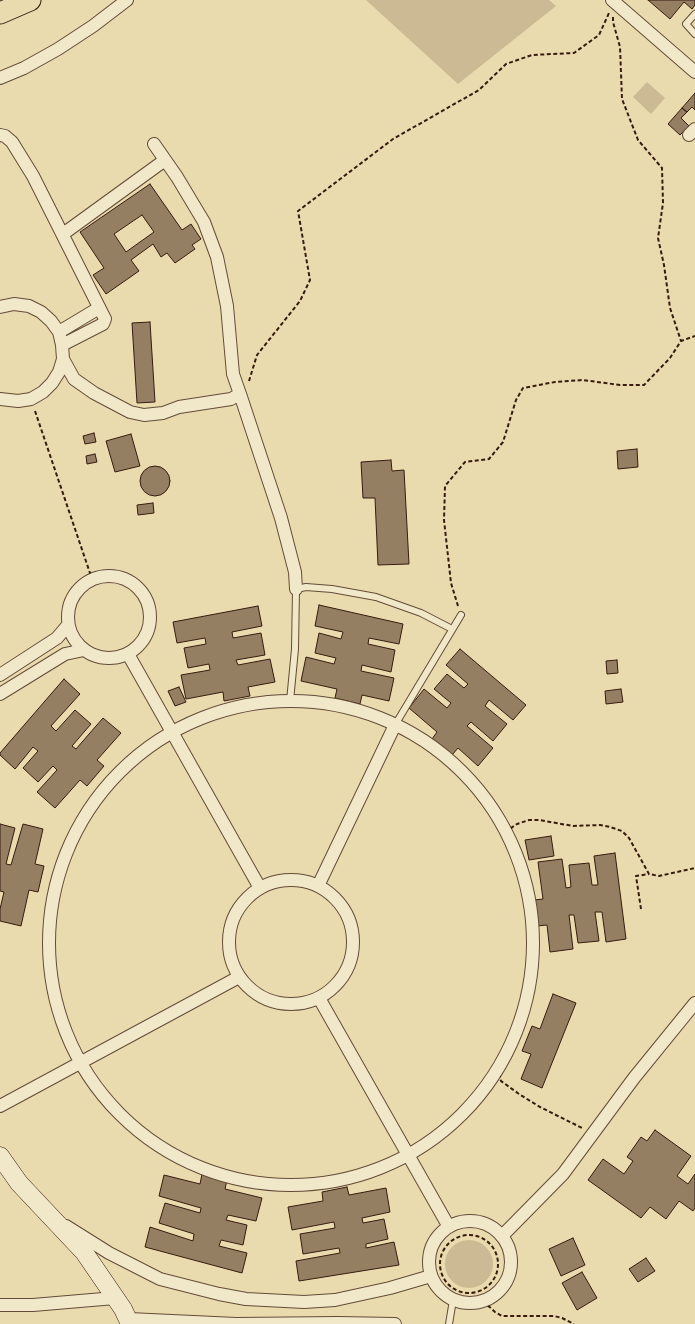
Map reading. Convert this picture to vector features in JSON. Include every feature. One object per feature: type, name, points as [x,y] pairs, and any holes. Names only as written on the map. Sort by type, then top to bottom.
[{"type":"highway","points":[[0,13],[30,0]]},
{"type":"main road","points":[[0,1156],[19,1183],[84,1252],[130,1322]]},
{"type":"street","points":[[0,78],[24,68],[58,49],[93,26],[127,0]]},
{"type":"street","points":[[613,1],[695,72]]},
{"type":"street","points":[[0,135],[5,136],[12,142],[22,157],[105,319],[103,324],[62,345]]},
{"type":"street","points":[[154,144],[204,222],[217,257],[227,306],[233,374],[281,518],[295,572],[296,589]]},
{"type":"street","points":[[63,234],[165,160]]},
{"type":"street","points":[[0,306],[14,304],[29,306],[41,312],[59,332],[63,359],[59,372],[52,383],[31,399],[18,401],[0,399]]},
{"type":"street","points":[[59,332],[99,308]]},
{"type":"street","points":[[63,359],[74,379],[94,393],[130,412],[144,415],[163,413],[188,406],[241,399]]},
{"type":"street","points":[[103,576],[126,579],[136,585],[148,604],[149,628],[141,643],[128,654],[110,658],[92,655],[77,643],[68,625],[70,604],[75,594],[82,585],[92,579],[103,576]]},
{"type":"street","points":[[0,675],[57,638],[68,625]]},
{"type":"street","points":[[0,694],[58,658],[71,652],[84,650]]},
{"type":"street","points":[[128,654],[260,888]]},
{"type":"street","points":[[290,701],[340,706],[375,716],[395,725],[428,745],[458,770],[484,799],[505,832],[515,854],[524,886],[531,926],[532,950],[525,999],[510,1045],[487,1085],[459,1117],[438,1135],[409,1155],[375,1171],[338,1181],[301,1186],[263,1184],[226,1177],[182,1160],[142,1134],[121,1116],[102,1094],[81,1063],[63,1022],[52,978],[50,934],[56,889],[70,847],[91,808],[104,790],[136,758],[172,732],[194,721],[233,708],[265,702],[290,701]]},
{"type":"street","points":[[318,886],[395,725]]},
{"type":"street","points":[[304,881],[318,886],[332,896],[343,909],[350,925],[353,942],[350,959],[344,975],[333,988],[319,998],[302,1004],[284,1004],[266,1000],[251,991],[239,977],[232,962],[228,945],[230,928],[236,912],[246,898],[260,888],[274,882],[304,881]]},
{"type":"street","points":[[0,1106],[239,977]]},
{"type":"street","points":[[319,998],[449,1227]]},
{"type":"street","points":[[502,1236],[563,1174],[695,1003]]},
{"type":"street","points":[[51,1216],[109,1253],[160,1279],[246,1299],[304,1302],[335,1300],[390,1288],[431,1276]]},
{"type":"street","points":[[460,1222],[483,1223],[493,1228],[508,1245],[511,1256],[511,1268],[508,1279],[502,1289],[494,1296],[473,1304],[463,1303],[453,1300],[436,1286],[431,1276],[429,1262],[432,1248],[438,1236],[449,1227],[460,1222]]},
{"type":"street","points":[[0,1305],[33,1305],[115,1298]]},
{"type":"street","points":[[130,1322],[395,1324]]},
{"type":"lane","points":[[695,14],[686,24],[695,34]]},
{"type":"lane","points":[[290,701],[295,649],[296,589],[306,587],[332,589],[376,597],[421,613],[452,629]]},
{"type":"lane","points":[[395,725],[461,615]]},
{"type":"lane","points":[[448,1324],[453,1300]]},
{"type":"path","points":[[613,1],[613,22],[620,47],[622,99],[638,140],[662,168],[663,203],[658,238],[670,308],[681,341]]},
{"type":"path","points":[[241,399],[257,355],[300,300],[310,280],[298,211],[393,139],[479,90],[506,64],[532,55],[574,53],[599,35],[613,1]]},
{"type":"path","points":[[461,615],[451,583],[444,520],[445,486],[465,462],[489,459],[503,442],[516,400],[523,388],[555,382],[583,380],[620,385],[644,385],[670,358],[681,341],[695,336]]},
{"type":"path","points":[[31,399],[92,579]]},
{"type":"path","points":[[505,832],[517,824],[529,820],[573,826],[600,825],[610,827],[622,831],[629,838],[649,874]]},
{"type":"path","points":[[641,909],[636,876],[649,874],[659,876],[695,868]]},
{"type":"path","points":[[498,1067],[501,1081],[519,1094],[540,1107],[593,1133]]},
{"type":"path","points":[[475,1235],[492,1245],[498,1263],[497,1272],[493,1281],[486,1288],[478,1292],[469,1293],[451,1287],[445,1280],[441,1271],[440,1261],[443,1252],[456,1238],[475,1235]]},
{"type":"path","points":[[483,1301],[502,1316],[554,1316],[574,1324]]},
{"type":"shaded area","points":[[366,0],[549,0],[556,6],[458,84]]},
{"type":"shaded area","points":[[647,82],[665,98],[651,114],[633,97]]},
{"type":"shaded area","points":[[469,1240],[478,1242],[486,1247],[491,1255],[493,1264],[491,1273],[486,1281],[478,1286],[469,1288],[460,1286],[452,1281],[447,1273],[445,1264],[447,1255],[452,1247],[460,1242]]},
{"type":"building","points":[[648,0],[695,0],[695,5],[692,9],[684,2],[670,19]]},
{"type":"building","points":[[695,93],[695,110],[692,107],[687,112],[682,108]]},
{"type":"building","points":[[682,108],[687,112],[681,118],[689,126],[680,135],[668,124]]},
{"type":"building","points":[[150,184],[182,230],[191,224],[201,239],[192,245],[195,249],[175,263],[167,253],[161,257],[153,244],[131,260],[139,271],[106,294],[93,275],[104,268],[80,232]],"holes":[[[142,215],[154,232],[126,252],[114,234]]]},
{"type":"building","points":[[150,322],[155,402],[137,403],[132,323]]},
{"type":"building","points":[[94,433],[96,442],[85,444],[83,436]]},
{"type":"building","points":[[131,434],[140,466],[115,472],[106,441]]},
{"type":"building","points":[[637,449],[638,467],[618,469],[617,451]]},
{"type":"building","points":[[95,454],[97,462],[87,464],[86,456]]},
{"type":"building","points":[[391,460],[392,471],[404,470],[409,564],[378,565],[375,498],[363,498],[361,462]]},
{"type":"building","points":[[155,466],[166,470],[170,481],[166,492],[155,496],[144,492],[140,481],[144,470]]},
{"type":"building","points":[[153,503],[154,513],[138,515],[137,505]]},
{"type":"building","points":[[319,605],[403,624],[399,644],[369,638],[368,644],[395,650],[391,672],[362,665],[361,671],[394,678],[389,701],[362,695],[360,704],[335,698],[337,689],[301,681],[306,657],[334,664],[336,658],[315,653],[319,633],[341,639],[343,632],[315,626]]},
{"type":"building","points":[[258,606],[262,626],[232,632],[233,638],[261,633],[265,655],[236,660],[238,665],[270,659],[275,682],[248,687],[250,696],[224,701],[223,692],[186,699],[181,675],[210,670],[209,664],[188,668],[184,648],[206,644],[205,638],[177,643],[173,622]]},
{"type":"building","points":[[460,649],[526,705],[513,720],[489,700],[485,706],[507,724],[493,741],[471,722],[467,726],[493,748],[478,766],[458,748],[452,755],[432,739],[437,732],[409,708],[424,689],[447,708],[451,703],[434,689],[447,674],[464,688],[468,684],[446,665]]},
{"type":"building","points":[[617,660],[618,673],[607,674],[606,661]]},
{"type":"building","points":[[64,679],[80,694],[51,726],[56,731],[75,710],[91,724],[72,746],[76,749],[103,718],[121,733],[97,760],[104,766],[87,786],[80,780],[55,808],[37,792],[57,770],[53,766],[38,782],[23,768],[38,751],[33,747],[15,769],[0,753]]},
{"type":"building","points":[[179,687],[186,702],[175,706],[168,691]]},
{"type":"building","points":[[621,689],[623,702],[606,704],[605,691]]},
{"type":"building","points":[[0,824],[15,828],[6,864],[11,865],[23,824],[43,829],[35,864],[44,866],[38,892],[29,890],[21,926],[0,921],[0,909],[4,892],[0,891]]},
{"type":"building","points":[[551,836],[554,856],[529,860],[525,840]]},
{"type":"building","points":[[615,853],[626,939],[606,942],[602,912],[595,912],[599,941],[578,943],[574,915],[569,915],[573,949],[550,952],[547,925],[537,926],[534,900],[543,899],[538,862],[562,859],[566,888],[571,887],[569,865],[589,863],[592,885],[598,885],[594,856]]},
{"type":"building","points":[[553,994],[576,1003],[542,1088],[521,1079],[531,1054],[522,1051],[532,1026],[540,1029]]},
{"type":"building","points":[[655,1130],[691,1156],[677,1176],[688,1184],[695,1174],[695,1208],[693,1211],[679,1201],[666,1219],[650,1207],[641,1218],[588,1180],[603,1159],[624,1174],[633,1161],[627,1157],[641,1137],[647,1141]]},
{"type":"building","points":[[202,1174],[227,1180],[225,1189],[262,1198],[256,1221],[228,1215],[226,1220],[247,1225],[243,1245],[221,1240],[219,1246],[247,1253],[242,1273],[145,1247],[150,1227],[193,1241],[194,1234],[159,1223],[165,1203],[200,1213],[201,1208],[159,1196],[164,1175],[200,1184]]},
{"type":"building","points":[[347,1187],[349,1195],[386,1188],[390,1212],[362,1218],[363,1223],[384,1219],[388,1239],[366,1244],[366,1248],[394,1242],[399,1265],[299,1281],[296,1261],[340,1253],[339,1248],[303,1254],[300,1234],[335,1228],[334,1222],[292,1230],[288,1207],[323,1201],[322,1192]]},
{"type":"building","points":[[573,1238],[585,1265],[561,1276],[549,1249]]},
{"type":"building","points":[[646,1258],[655,1271],[638,1282],[629,1269]]},
{"type":"building","points":[[582,1272],[597,1298],[577,1310],[562,1283]]}]
